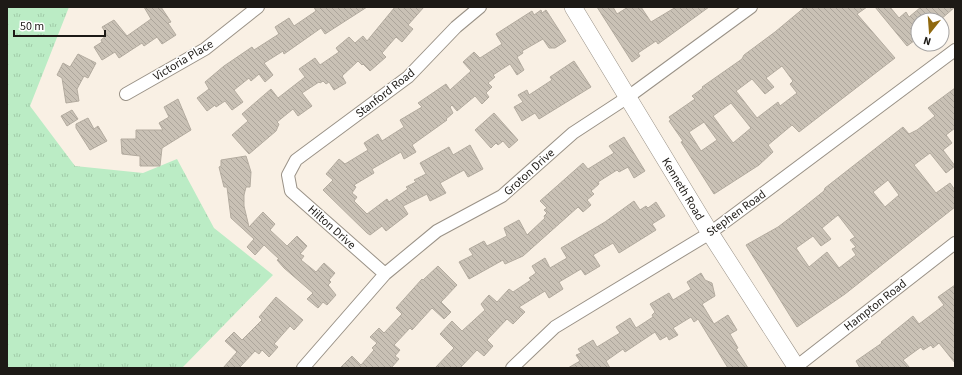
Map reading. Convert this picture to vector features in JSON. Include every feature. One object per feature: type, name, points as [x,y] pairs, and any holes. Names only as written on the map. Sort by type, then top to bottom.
[{"type":"street","name":"Victoria Place","points":[[126,94],[205,49],[258,7]]},
{"type":"street","name":"Stanford Road","points":[[288,175],[296,160],[408,77],[456,27],[480,7]]},
{"type":"street","name":"Kenneth Road","points":[[573,7],[710,233],[796,367]]},
{"type":"street","name":"Groton Drive","points":[[303,368],[385,274],[437,231],[502,196],[573,133],[628,97],[751,7]]},
{"type":"street","name":"Stephen Road","points":[[512,368],[555,327],[710,233],[955,50]]},
{"type":"street","name":"Hilton Drive","points":[[288,175],[291,191],[385,274]]},
{"type":"street","name":"Hampton Road","points":[[796,367],[955,243]]},
{"type":"green space","points":[[7,7],[69,7],[30,106],[75,166],[143,173],[177,159],[214,228],[273,275],[182,368],[7,368]]},
{"type":"building","points":[[144,7],[161,7],[171,22],[168,23],[176,35],[162,44],[157,37],[144,46],[142,43],[119,58],[115,52],[102,60],[94,47],[102,42],[101,40],[107,35],[102,27],[114,20],[127,36],[151,19]]},
{"type":"building","points":[[314,7],[367,7],[325,34],[321,28],[284,54],[283,51],[264,63],[273,75],[265,82],[259,74],[251,81],[249,78],[234,90],[243,102],[232,110],[225,101],[216,107],[215,105],[207,111],[197,98],[209,89],[205,82],[224,66],[252,47],[254,50],[279,34],[275,27],[289,18],[294,26],[316,11]]},
{"type":"building","points":[[395,7],[424,7],[408,25],[413,29],[402,42],[396,37],[382,53],[386,57],[370,71],[358,61],[342,76],[346,83],[334,90],[329,82],[326,84],[323,81],[302,93],[312,106],[298,116],[293,109],[277,122],[279,124],[276,131],[249,154],[232,135],[248,121],[242,114],[271,89],[278,98],[305,77],[299,69],[315,58],[320,65],[339,52],[336,48],[349,37],[355,43],[363,36],[367,41]]},
{"type":"building","points":[[597,7],[613,7],[617,14],[628,7],[641,7],[651,22],[676,7],[709,7],[658,44],[656,41],[638,53],[640,56],[632,62]]},
{"type":"building","points":[[805,7],[867,7],[857,14],[895,58],[799,132],[792,125],[768,145],[773,152],[759,165],[714,194],[681,142],[683,141],[669,121],[671,120],[669,117],[695,99],[692,96],[703,88],[702,87],[742,59],[744,55]],"holes":[[[782,66],[793,81],[790,84],[797,93],[780,106],[778,102],[757,118],[736,91],[752,79],[765,94],[774,87],[766,78]],[[731,103],[751,128],[733,143],[713,116]],[[704,122],[717,140],[701,151],[689,132]]]},
{"type":"building","points":[[875,7],[890,7],[899,18],[906,12],[909,17],[910,16],[910,44],[907,46]]},
{"type":"building","points":[[921,7],[955,7],[949,12],[915,12]]},
{"type":"building","points":[[541,10],[542,13],[546,10],[566,41],[555,48],[549,48],[543,39],[522,51],[523,53],[517,57],[524,70],[517,75],[510,64],[493,75],[495,77],[488,83],[492,87],[486,93],[489,97],[482,104],[475,96],[457,111],[452,105],[450,107],[453,113],[446,119],[447,120],[412,145],[416,152],[404,159],[401,152],[372,169],[374,173],[354,185],[356,187],[352,193],[357,197],[354,201],[367,214],[387,199],[389,202],[408,189],[406,187],[416,182],[414,180],[426,174],[420,163],[449,147],[453,155],[470,145],[483,169],[468,177],[464,170],[440,183],[446,193],[430,201],[427,194],[403,206],[408,214],[386,231],[382,226],[370,235],[367,233],[323,190],[333,180],[326,174],[339,159],[345,164],[368,150],[364,143],[378,134],[382,141],[404,127],[400,120],[422,107],[418,103],[446,84],[450,90],[471,71],[463,62],[474,52],[480,58],[502,44],[496,34],[532,11],[534,15]]},
{"type":"building","points":[[78,54],[96,63],[88,78],[84,76],[77,89],[79,101],[66,103],[62,78],[57,75],[63,63],[70,67]]},
{"type":"building","points":[[574,61],[591,87],[539,119],[535,113],[522,121],[514,107],[523,102],[518,95],[527,90],[529,95],[552,80],[550,77]]},
{"type":"building","points":[[955,88],[955,128],[946,135],[952,143],[943,150],[955,166],[946,173],[930,153],[914,165],[936,193],[950,183],[955,190],[955,207],[845,294],[797,327],[746,245],[778,227],[903,127],[909,134],[917,130],[935,116],[928,108]],"holes":[[[888,180],[899,195],[885,207],[873,192]],[[838,215],[855,237],[850,240],[856,247],[852,249],[856,255],[839,268],[827,252],[809,267],[796,248],[813,236],[821,246],[831,239],[822,228]]]},
{"type":"building","points":[[178,99],[191,130],[162,148],[160,166],[140,166],[140,156],[122,154],[121,139],[136,139],[136,130],[163,130],[159,123],[169,117],[164,107]]},
{"type":"building","points":[[72,110],[78,119],[67,126],[61,116]]},
{"type":"building","points":[[494,113],[518,140],[509,148],[503,141],[498,145],[496,143],[491,148],[475,130]]},
{"type":"building","points":[[88,118],[94,129],[98,126],[107,141],[90,150],[76,128],[76,124]]},
{"type":"building","points":[[624,137],[645,171],[634,178],[628,167],[619,172],[617,170],[598,182],[599,184],[591,191],[594,194],[587,200],[591,205],[583,212],[578,207],[523,256],[505,264],[503,260],[469,279],[459,262],[473,255],[469,249],[484,241],[487,246],[507,236],[504,228],[519,220],[527,235],[545,218],[544,216],[547,213],[544,210],[547,208],[540,201],[583,163],[588,169],[614,153],[609,146]]},
{"type":"building","points":[[246,156],[251,172],[250,187],[246,187],[244,195],[244,206],[249,227],[263,212],[275,224],[270,230],[287,246],[297,236],[307,246],[300,254],[304,256],[301,260],[316,272],[324,263],[335,273],[329,280],[331,282],[328,285],[336,295],[327,305],[323,302],[318,308],[307,299],[313,293],[284,268],[277,260],[279,259],[264,245],[255,255],[247,247],[254,239],[231,218],[227,187],[224,187],[219,167],[221,166],[221,160]]},
{"type":"building","points":[[634,201],[640,210],[646,206],[648,208],[656,202],[665,216],[652,224],[656,230],[619,253],[613,243],[593,255],[600,266],[585,275],[581,269],[559,282],[563,289],[549,298],[545,291],[519,307],[525,312],[513,324],[507,319],[487,340],[493,346],[484,356],[477,350],[460,368],[435,368],[454,348],[440,334],[452,321],[462,331],[485,310],[481,304],[489,295],[497,302],[509,289],[513,292],[531,280],[529,278],[536,273],[532,266],[545,258],[550,268],[567,258],[561,248],[605,222]]},
{"type":"building","points":[[438,266],[457,285],[441,302],[451,312],[444,319],[432,308],[412,330],[410,328],[394,345],[400,350],[395,356],[399,359],[391,368],[340,368],[352,356],[361,365],[374,350],[372,348],[377,343],[370,337],[379,328],[384,333],[402,314],[396,308],[422,279],[423,280]]},
{"type":"building","points":[[701,273],[705,280],[712,283],[715,296],[702,304],[714,324],[728,315],[737,330],[730,334],[738,348],[736,349],[748,368],[728,368],[698,319],[694,322],[691,317],[673,328],[678,335],[669,340],[667,336],[660,340],[655,332],[625,352],[623,349],[606,361],[610,368],[568,368],[580,361],[576,355],[581,353],[578,349],[593,340],[597,347],[620,333],[616,327],[630,318],[636,328],[653,317],[652,315],[655,312],[650,304],[669,293],[673,300],[691,289],[687,282]]},
{"type":"building","points":[[955,285],[955,363],[939,343],[933,348],[931,345],[923,350],[921,347],[903,360],[910,368],[860,368],[856,361],[882,343],[881,342],[913,316],[919,324],[931,315],[944,305],[938,297]]},
{"type":"building","points":[[276,297],[303,320],[294,330],[290,326],[274,344],[278,347],[269,357],[262,350],[259,354],[255,351],[239,368],[223,368],[237,352],[225,341],[234,332],[242,340],[262,320],[259,317]]}]
